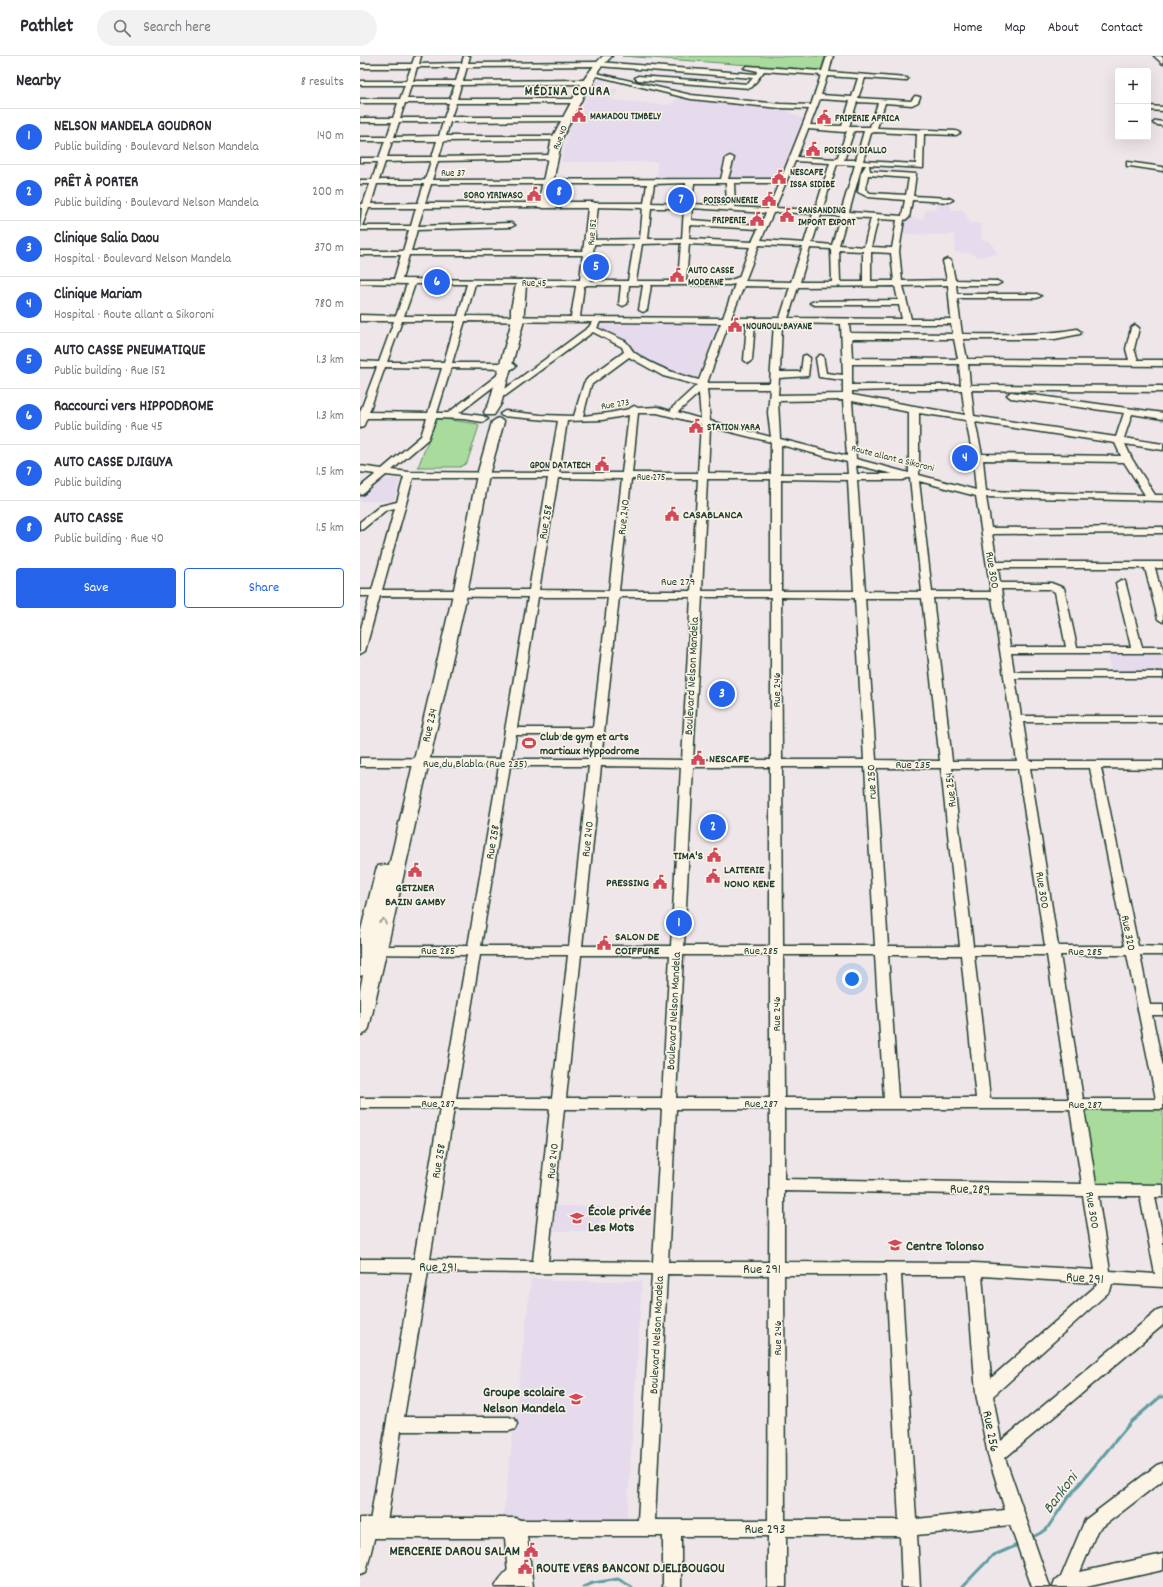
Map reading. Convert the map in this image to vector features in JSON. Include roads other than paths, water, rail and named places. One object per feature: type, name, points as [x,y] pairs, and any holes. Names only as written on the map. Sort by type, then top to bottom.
[{"type":"main road","name":"Rue 40","points":[[545,205],[552,157],[557,138],[566,119],[592,77],[598,64],[607,57]]},
{"type":"main road","name":"Rue 40","points":[[549,182],[561,138],[593,78],[592,77]]},
{"type":"main road","points":[[545,205],[593,205]]},
{"type":"main road","name":"Rue 152","points":[[583,283],[589,253],[593,205]]},
{"type":"main road","points":[[494,417],[495,404],[507,369],[520,319],[517,309],[524,282]]},
{"type":"main road","name":"Rue 45","points":[[524,282],[583,283]]},
{"type":"main road","points":[[494,417],[505,393],[507,369]]},
{"type":"main road","name":"Rue 234","points":[[360,970],[367,950],[415,763],[494,417]]},
{"type":"main road","name":"Rue 234","points":[[360,1028],[367,950]]},
{"type":"main road","points":[[368,1528],[515,1528],[515,1582]]},
{"type":"street","points":[[363,77],[372,56]]},
{"type":"street","points":[[360,224],[363,206],[375,182],[418,56]]},
{"type":"street","points":[[397,282],[467,56]]},
{"type":"street","points":[[803,134],[814,128],[821,97],[829,73],[830,56]]},
{"type":"street","points":[[1157,56],[1163,62]]},
{"type":"street","points":[[607,57],[685,64],[905,79]]},
{"type":"street","points":[[363,77],[409,82],[459,82],[557,73],[598,64],[758,76]]},
{"type":"street","points":[[673,80],[685,64]]},
{"type":"street","points":[[363,77],[414,65],[464,65],[592,77],[673,80],[750,86],[763,69]]},
{"type":"street","points":[[360,66],[363,77]]},
{"type":"street","name":"Rue 246","points":[[777,1587],[774,398],[781,321],[848,130],[854,99],[862,76]]},
{"type":"street","points":[[592,77],[691,97],[780,106],[814,107]]},
{"type":"street","points":[[821,97],[912,103],[916,102],[917,97]]},
{"type":"street","points":[[675,410],[701,385],[755,243],[771,211],[814,107],[821,97]]},
{"type":"street","points":[[360,101],[576,101]]},
{"type":"street","points":[[836,285],[835,247],[859,163],[882,101]]},
{"type":"street","points":[[780,106],[797,112],[809,119]]},
{"type":"street","points":[[1151,108],[1163,110]]},
{"type":"street","points":[[360,120],[566,119]]},
{"type":"street","points":[[806,127],[956,134]]},
{"type":"street","points":[[793,159],[919,166],[921,132]]},
{"type":"street","points":[[360,139],[557,138]]},
{"type":"street","points":[[360,160],[552,157]]},
{"type":"street","points":[[730,158],[727,181],[731,208]]},
{"type":"street","points":[[865,205],[861,190],[868,164]]},
{"type":"street","points":[[1130,164],[1163,169]]},
{"type":"street","points":[[593,205],[688,206],[844,214],[865,205],[901,218],[905,218],[912,184],[864,177]]},
{"type":"street","name":"Rue 37","points":[[360,182],[784,181]]},
{"type":"street","points":[[623,304],[641,241],[651,182]]},
{"type":"street","points":[[682,283],[690,182]]},
{"type":"street","points":[[865,205],[874,208],[909,198],[949,200]]},
{"type":"street","points":[[363,206],[545,205]]},
{"type":"street","points":[[867,284],[867,249],[874,208]]},
{"type":"street","points":[[495,225],[498,210]]},
{"type":"street","points":[[901,218],[895,251],[898,283],[906,321]]},
{"type":"street","points":[[687,222],[763,228]]},
{"type":"street","points":[[360,228],[446,228],[511,224]]},
{"type":"street","points":[[590,242],[685,241],[755,243],[895,251]]},
{"type":"street","points":[[360,253],[589,253]]},
{"type":"street","name":"Rue 300","points":[[947,261],[952,282],[954,322],[963,362],[970,419],[978,457],[981,492],[992,565],[1104,1283]]},
{"type":"street","name":"Rue 45","points":[[360,281],[524,282]]},
{"type":"street","points":[[360,425],[362,415],[412,282]]},
{"type":"street","points":[[360,492],[425,437],[472,282]]},
{"type":"street","name":"Rue 45","points":[[583,283],[740,282],[816,285],[952,282],[997,283]]},
{"type":"street","points":[[575,320],[583,283]]},
{"type":"street","points":[[643,310],[647,283]]},
{"type":"street","points":[[708,283],[728,289],[734,297]]},
{"type":"street","points":[[811,321],[816,285]]},
{"type":"street","points":[[953,296],[1037,296]]},
{"type":"street","points":[[814,303],[902,302]]},
{"type":"street","points":[[360,318],[954,322]]},
{"type":"street","points":[[505,393],[592,329],[598,320]]},
{"type":"street","points":[[748,360],[751,321]]},
{"type":"street","name":"rue 250","points":[[845,321],[848,361],[847,393],[890,1104]]},
{"type":"street","points":[[1134,363],[1130,349],[1135,328]]},
{"type":"street","points":[[592,329],[622,343],[626,346],[628,353],[666,374],[701,385],[775,386]]},
{"type":"street","points":[[846,336],[1031,337],[1055,336],[1077,332]]},
{"type":"street","points":[[578,418],[587,385],[628,353]]},
{"type":"street","points":[[776,375],[805,374],[806,358]]},
{"type":"street","points":[[820,358],[822,375],[847,378]]},
{"type":"street","points":[[848,361],[1163,363]]},
{"type":"street","points":[[360,364],[446,365],[507,369]]},
{"type":"street","points":[[450,416],[507,369]]},
{"type":"street","name":"Boulevard Nelson Mandela","points":[[646,1528],[706,420],[701,385]]},
{"type":"street","points":[[774,398],[847,393],[897,387],[1163,389]]},
{"type":"street","points":[[966,388],[1163,416]]},
{"type":"street","points":[[847,393],[914,410],[1163,447]]},
{"type":"street","points":[[631,411],[651,406],[675,410],[775,439],[981,492],[1013,496],[1163,494]]},
{"type":"street","name":"Rue 273","points":[[362,415],[578,418],[600,417],[631,411],[657,410],[706,420]]},
{"type":"street","name":"Rue 254","points":[[914,410],[914,475],[984,1104]]},
{"type":"street","name":"Rue 240","points":[[540,1267],[628,476],[631,411]]},
{"type":"street","points":[[1129,411],[1119,441],[1127,459],[1149,495],[1163,498]]},
{"type":"street","name":"Rue 258","points":[[360,1566],[394,1424],[563,418]]},
{"type":"street","points":[[978,457],[1127,459]]},
{"type":"street","points":[[360,469],[384,472]]},
{"type":"street","name":"Rue 275","points":[[384,472],[409,475],[852,478],[893,478],[914,475]]},
{"type":"street","points":[[360,651],[409,475]]},
{"type":"street","points":[[360,527],[383,508],[401,504]]},
{"type":"street","points":[[987,531],[1163,530]]},
{"type":"street","points":[[992,565],[1163,565]]},
{"type":"street","points":[[1148,565],[1159,592],[1163,619]]},
{"type":"street","points":[[1121,584],[1137,650]]},
{"type":"street","name":"Rue 279","points":[[360,593],[928,595],[1051,586],[1060,590],[1072,649]]},
{"type":"street","points":[[1006,650],[1163,650]]},
{"type":"street","points":[[1009,675],[1163,675]]},
{"type":"street","points":[[1016,719],[1163,719]]},
{"type":"street","points":[[510,732],[599,732]]},
{"type":"street","name":"Rue du Blabla (Rue 235)","points":[[360,762],[687,764]]},
{"type":"street","name":"Rue 235","points":[[687,764],[1163,765]]},
{"type":"street","name":"Rue 320","points":[[1095,765],[1163,1102]]},
{"type":"street","name":"Rue 285","points":[[367,950],[1163,951]]},
{"type":"street","points":[[1144,1010],[1163,1010]]},
{"type":"street","name":"Rue 287","points":[[360,1103],[1076,1104],[1163,1102]]},
{"type":"street","name":"Rue 289","points":[[776,1185],[1163,1191]]},
{"type":"street","points":[[1146,1190],[1162,1267]]},
{"type":"street","name":"Rue 291","points":[[360,1265],[974,1269],[1104,1283],[1163,1281]]},
{"type":"street","points":[[893,1269],[911,1587]]},
{"type":"street","name":"Rue 256","points":[[974,1269],[984,1394],[996,1454],[1017,1522],[1041,1587]]},
{"type":"street","points":[[984,1394],[1104,1283]]},
{"type":"street","points":[[996,1454],[1163,1316]]},
{"type":"street","points":[[394,1424],[509,1424]]},
{"type":"street","points":[[1064,1585],[1091,1526],[1161,1473]]},
{"type":"street","name":"Rue 293","points":[[515,1528],[908,1528],[1017,1522]]},
{"type":"street","points":[[672,1528],[672,1587]]},
{"type":"street","points":[[1064,1585],[1163,1562]]},
{"type":"waterway","name":"Bankoni","points":[[1031,1538],[1046,1530],[1067,1499],[1131,1422],[1160,1397],[1163,1397]]},
{"type":"waterway","name":"Bankoni","points":[[962,1587],[992,1556],[1020,1544]]},
{"type":"waterway","name":"Bankoni","points":[[583,1587],[593,1583],[618,1579],[632,1587]]},
{"type":"place","name":"MAMADOU TIMBELY","points":[[579,115]]},
{"type":"place","name":"FRIPERIE AFRICA","points":[[824,117]]},
{"type":"place","name":"POISSON DIALLO","points":[[813,149]]},
{"type":"place","name":"NESCAFE ISSA SIDIBE","points":[[779,177]]},
{"type":"place","name":"AUTO CASSE","points":[[559,192]]},
{"type":"place","name":"SORO YIRIWASO","points":[[534,194]]},
{"type":"place","name":"POISSONNERIE","points":[[769,199]]},
{"type":"place","name":"AUTO CASSE DJIGUYA","points":[[681,200]]},
{"type":"place","name":"SANSANDING IMPORT EXPORT","points":[[787,215]]},
{"type":"place","name":"FRIPERIE","points":[[757,219]]},
{"type":"place","name":"AUTO CASSE PNEUMATIQUE","points":[[596,267]]},
{"type":"place","name":"AUTO CASSE MODERNE","points":[[677,275]]},
{"type":"place","name":"Raccourci vers HIPPODROME","points":[[437,282]]},
{"type":"place","name":"NOUROUL BAYANE","points":[[735,325]]},
{"type":"place","name":"STATION YARA","points":[[696,426]]},
{"type":"place","name":"Clinique Mariam","points":[[965,458]]},
{"type":"place","name":"GPON DATATECH","points":[[602,464]]},
{"type":"place","name":"CASABLANCA","points":[[672,514]]},
{"type":"place","name":"Clinique Salia Daou","points":[[722,694]]},
{"type":"place","name":"Club de gym et arts martiaux Hyppodrome","points":[[529,743]]},
{"type":"place","name":"NESCAFE","points":[[698,758]]},
{"type":"place","name":"PRÊT À PORTER","points":[[713,827]]},
{"type":"place","name":"TIMA'S","points":[[714,855]]},
{"type":"place","name":"GETZNER BAZIN GAMBY","points":[[415,870]]},
{"type":"place","name":"LAITERIE NONO KENE","points":[[713,876]]},
{"type":"place","name":"PRESSING","points":[[660,882]]},
{"type":"place","name":"NELSON MANDELA GOUDRON","points":[[679,923]]},
{"type":"place","name":"SALON DE COIFFURE","points":[[604,943]]},
{"type":"place","name":"École privée Les Mots","points":[[577,1218]]},
{"type":"place","name":"Centre Tolonso","points":[[895,1245]]},
{"type":"place","name":"Groupe scolaire Nelson Mandela","points":[[576,1399]]},
{"type":"place","name":"MERCERIE DAROU SALAM","points":[[531,1550]]},
{"type":"place","name":"ROUTE VERS BANCONI DJELIBOUGOU","points":[[525,1567]]},
{"type":"district","name":"MÉDINA COURA","points":[[568,90]]}]
